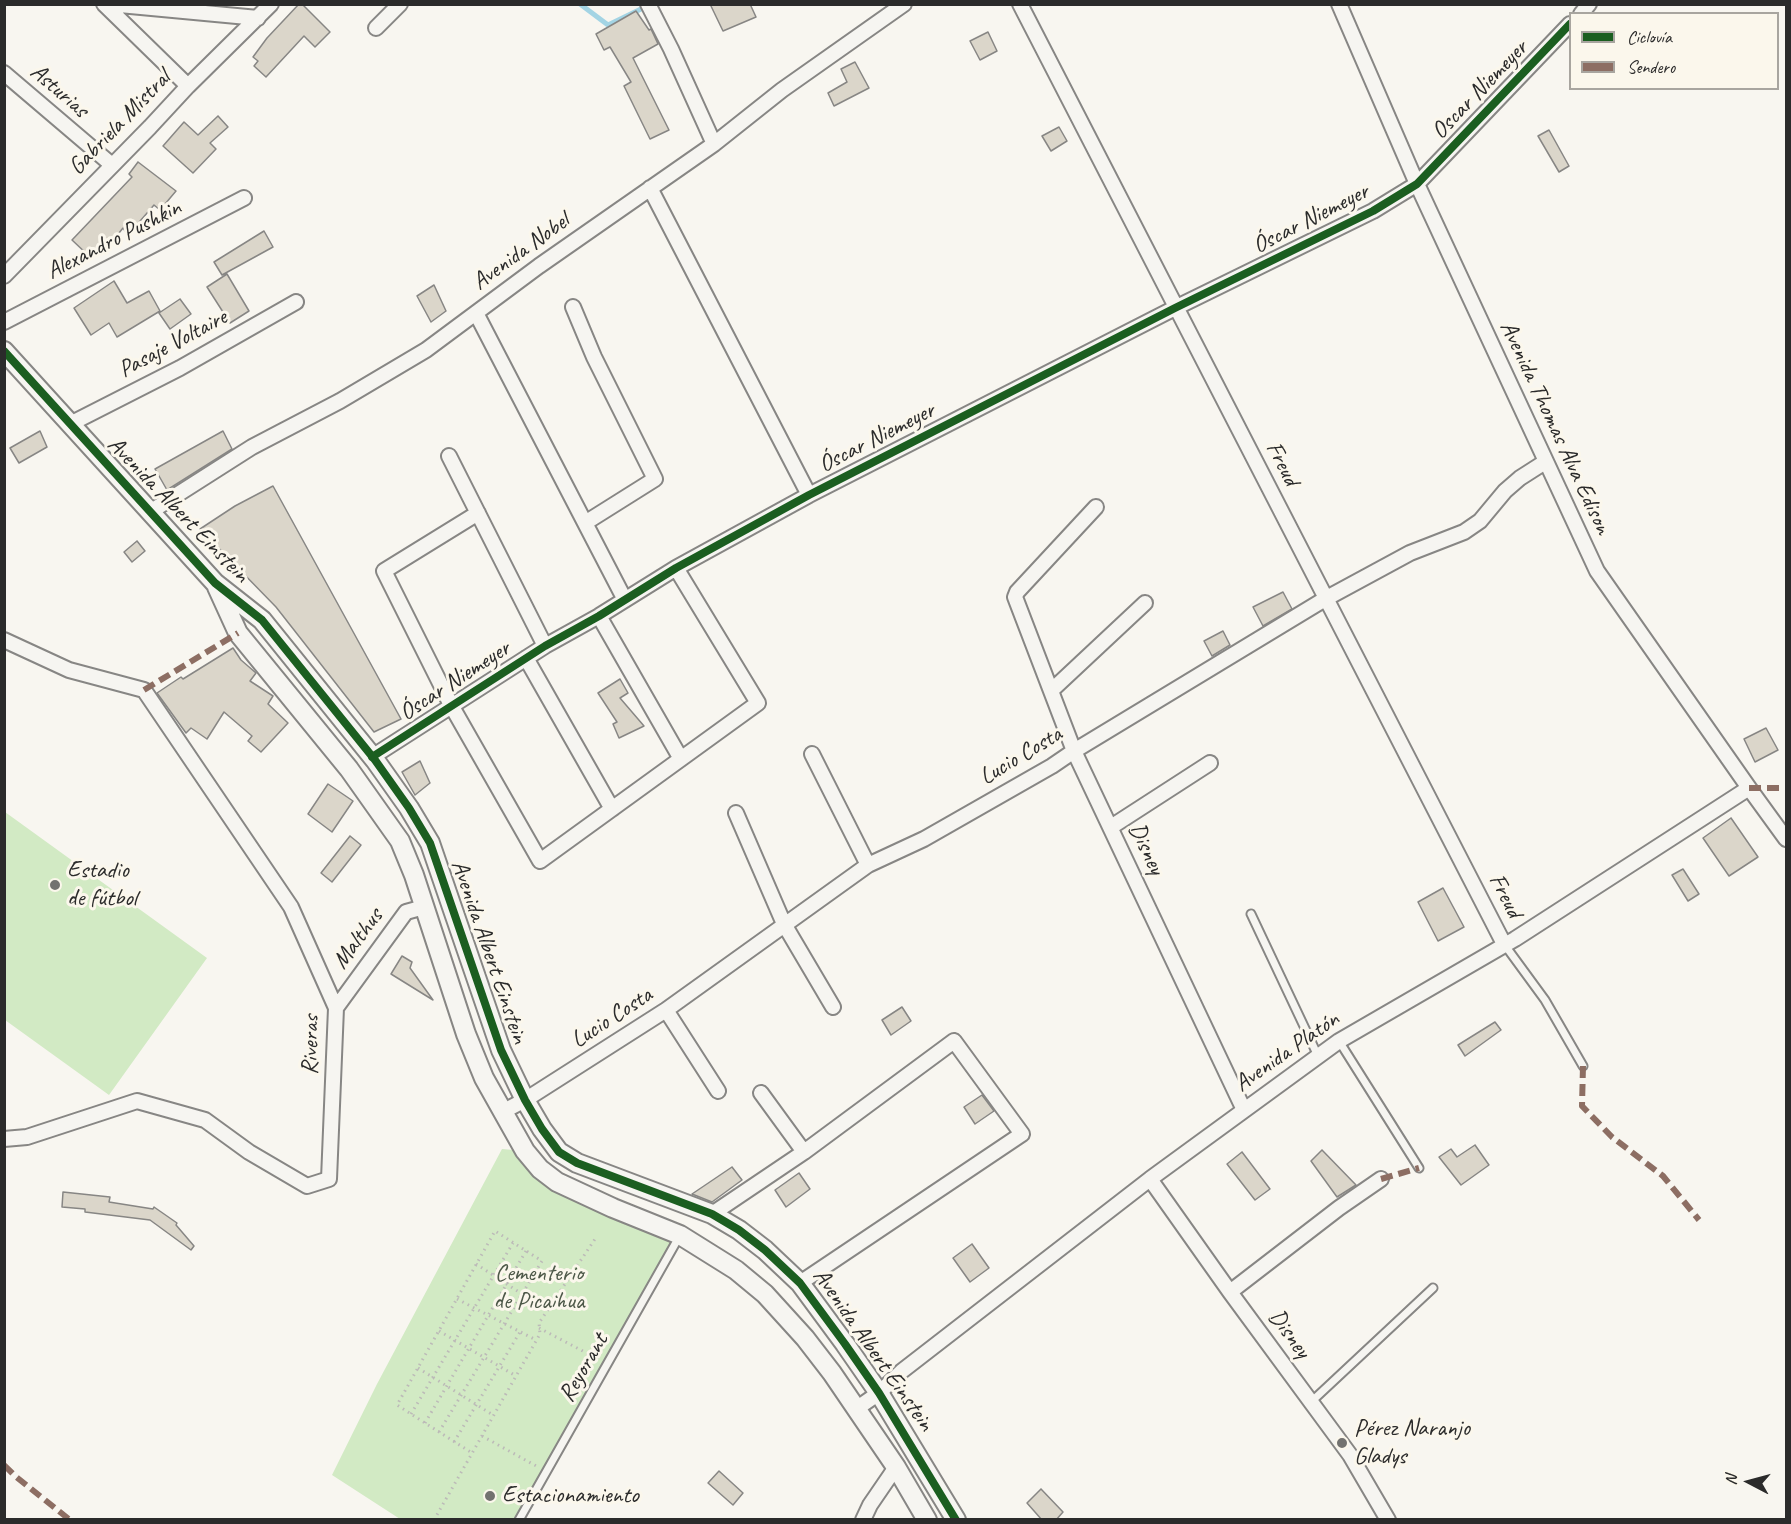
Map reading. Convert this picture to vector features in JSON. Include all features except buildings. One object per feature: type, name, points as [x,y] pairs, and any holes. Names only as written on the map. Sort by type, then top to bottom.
[{"type":"street","points":[[104,4],[188,86]]},
{"type":"street","points":[[109,4],[206,8],[258,18]]},
{"type":"street","name":"Gabriela Mistral","points":[[4,276],[271,4]]},
{"type":"street","points":[[376,28],[400,4]]},
{"type":"street","points":[[648,4],[714,144]]},
{"type":"street","name":"Avenida Nobel","points":[[150,512],[252,447],[340,401],[426,350],[714,144],[782,90],[904,4]]},
{"type":"street","name":"Freud","points":[[1020,4],[1504,944]]},
{"type":"street","name":"Avenida Thomas Alva Edison","points":[[1339,4],[1417,184],[1597,572],[1786,839]]},
{"type":"street","name":"Oscar Niemeyer","points":[[1417,184],[1569,25]]},
{"type":"street","name":"Asturias","points":[[4,73],[112,165]]},
{"type":"street","name":"Óscar Niemeyer","points":[[372,757],[545,646],[599,616],[676,568],[809,495],[1175,308],[1373,211],[1417,184]]},
{"type":"street","points":[[650,189],[809,495]]},
{"type":"street","name":"Alexandro Pushkin","points":[[4,322],[244,198]]},
{"type":"street","name":"Pasaje Voltaire","points":[[70,424],[180,368],[296,302]]},
{"type":"street","points":[[573,307],[594,357],[655,478],[585,523]]},
{"type":"street","points":[[476,314],[625,600]]},
{"type":"street","name":"Avenida Albert Einstein","points":[[4,351],[214,583],[262,620],[372,757],[409,808],[430,843],[501,1050],[525,1100],[559,1152],[577,1163],[712,1214],[740,1230],[765,1250],[800,1283],[879,1393],[956,1520]]},
{"type":"street","points":[[449,456],[545,646]]},
{"type":"street","name":"Lucio Costa","points":[[502,1112],[525,1100],[666,1010],[868,865],[924,839],[1052,766],[1325,599],[1410,553],[1464,532],[1480,521],[1505,491],[1520,478],[1545,462]]},
{"type":"street","name":"Disney","points":[[1096,507],[1017,592],[1015,597],[1074,751],[1244,1110]]},
{"type":"street","points":[[477,513],[384,571],[451,705],[540,861],[758,703],[676,568]]},
{"type":"street","name":"Avenida Albert Einstein","points":[[214,583],[238,633],[349,769],[400,841],[466,1034],[484,1078],[525,1151],[540,1169],[557,1182],[680,1235],[736,1270],[765,1293],[805,1338],[896,1467],[927,1520]]},
{"type":"street","points":[[1052,690],[1145,603]]},
{"type":"street","points":[[599,616],[681,759]]},
{"type":"street","name":"Riveras","points":[[4,640],[69,670],[144,690],[291,907],[336,1008],[329,1179],[307,1186],[249,1152],[205,1120],[137,1101],[27,1137],[4,1139]]},
{"type":"street","points":[[526,658],[612,808]]},
{"type":"street","points":[[812,754],[868,865]]},
{"type":"street","points":[[1111,827],[1210,762]]},
{"type":"street","name":"Avenida Platón","points":[[855,1409],[879,1393],[902,1371],[1150,1179],[1339,1041],[1515,939],[1749,788]]},
{"type":"street","points":[[736,813],[784,924],[833,1007]]},
{"type":"street","name":"Malthus","points":[[336,1008],[406,912],[424,907]]},
{"type":"street","points":[[666,1010],[718,1091]]},
{"type":"street","points":[[712,1214],[804,1152],[954,1041],[1022,1134],[800,1283]]},
{"type":"street","points":[[761,1093],[804,1152]]},
{"type":"street","name":"Disney","points":[[1150,1179],[1350,1455],[1388,1520]]},
{"type":"street","points":[[1230,1292],[1339,1208],[1381,1179]]},
{"type":"street","points":[[863,1520],[870,1505],[896,1467]]},
{"type":"lane","points":[[1251,914],[1318,1056]]},
{"type":"lane","points":[[1504,944],[1545,1000],[1583,1066]]},
{"type":"lane","points":[[1339,1041],[1419,1168]]},
{"type":"lane","name":"Reyorant","points":[[519,1520],[609,1365],[680,1235]]},
{"type":"lane","points":[[1311,1402],[1433,1288]]},
{"type":"path","points":[[439,1432],[542,1261],[495,1231],[397,1405],[454,1442],[472,1453]]},
{"type":"path","points":[[434,1520],[540,1334],[539,1323],[597,1236]]},
{"type":"path","points":[[411,1414],[514,1243]]},
{"type":"path","points":[[425,1423],[526,1251]]},
{"type":"path","points":[[476,1264],[522,1294]]},
{"type":"path","points":[[457,1299],[536,1340]]},
{"type":"path","points":[[539,1328],[609,1365]]},
{"type":"path","points":[[438,1331],[516,1376]]},
{"type":"path","points":[[454,1442],[520,1332]]},
{"type":"path","points":[[418,1368],[493,1415]]},
{"type":"path","points":[[482,1436],[547,1472]]},
{"type":"green space","name":"Estadio de fútbol","points":[[5,812],[207,958],[109,1095],[5,1020]]},
{"type":"green space","name":"Cementerio de Picaihua","points":[[502,1149],[525,1151],[541,1169],[680,1235],[519,1519],[400,1519],[332,1475],[377,1384]]},
{"type":"waterway","points":[[580,4],[608,25],[641,9]]},
{"type":"marked path","points":[[144,690],[238,633]]},
{"type":"marked path","points":[[1749,788],[1786,788]]},
{"type":"marked path","points":[[1583,1066],[1582,1106],[1612,1137],[1663,1176],[1699,1220]]},
{"type":"marked path","points":[[1381,1179],[1419,1168]]},
{"type":"marked path","points":[[4,1465],[70,1520]]},
{"type":"cycle path","points":[[372,757],[545,646],[599,616],[676,568],[809,495],[1175,308],[1373,211],[1417,184],[1569,25]]},
{"type":"cycle path","points":[[4,351],[215,583],[262,620],[375,760],[409,808],[430,843],[501,1050],[525,1100],[559,1152],[577,1163],[712,1214],[739,1230],[765,1250],[800,1283],[845,1344],[879,1393],[956,1520]]},
{"type":"place","name":"Estadio de fútbol","points":[[55,885]]},
{"type":"place","name":"Pérez Naranjo Gladys","points":[[1342,1443]]},
{"type":"place","name":"Estacionamiento","points":[[490,1496]]}]
